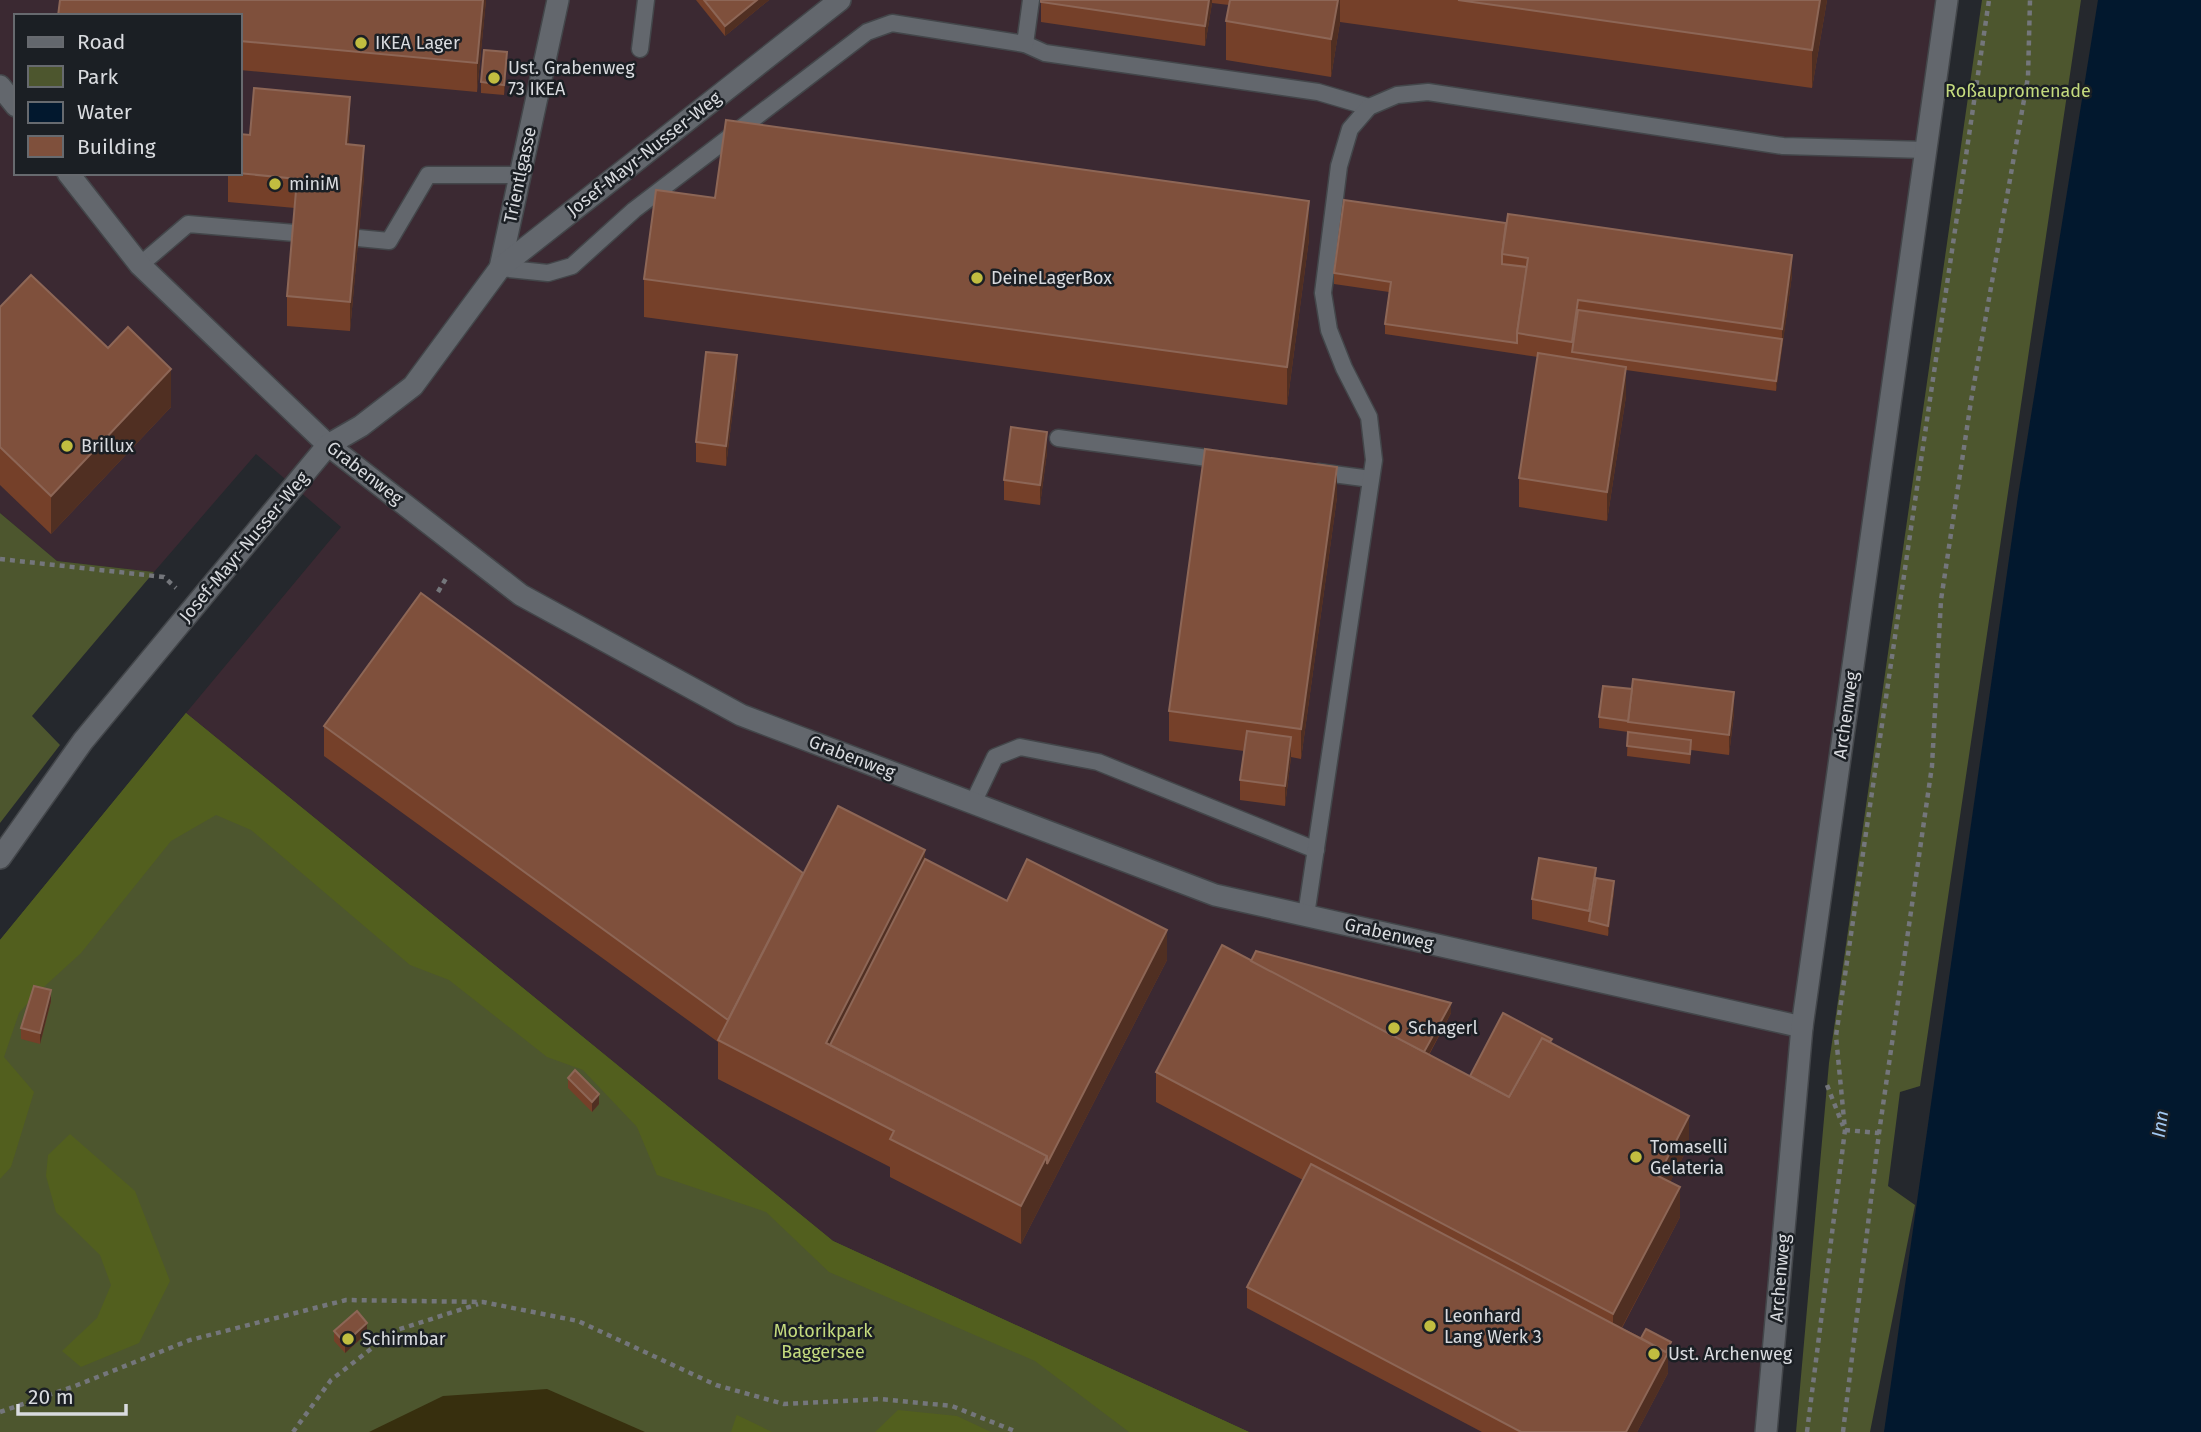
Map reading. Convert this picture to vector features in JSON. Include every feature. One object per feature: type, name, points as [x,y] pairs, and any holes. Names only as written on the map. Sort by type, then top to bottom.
[{"type":"street","name":"Trientlgasse","points":[[500,268],[558,0]]},
{"type":"street","name":"Josef-Mayr-Nusser-Weg","points":[[0,858],[83,741],[328,445],[361,426],[413,386],[500,268],[839,0]]},
{"type":"street","name":"Archenweg","points":[[1766,1432],[1802,1027],[1947,0]]},
{"type":"street","points":[[0,86],[14,104]]},
{"type":"street","name":"Grabenweg","points":[[70,175],[140,265],[328,445],[521,595],[741,715],[1215,894],[1802,1027]]},
{"type":"lane","points":[[640,49],[646,0]]},
{"type":"lane","points":[[1025,44],[1031,0]]},
{"type":"lane","points":[[500,268],[548,273],[572,266],[634,210],[867,32],[892,23],[1025,44],[1045,53],[1318,92],[1369,107]]},
{"type":"lane","points":[[1306,915],[1374,460],[1369,417],[1344,368],[1329,330],[1324,293],[1339,166],[1350,129],[1369,107],[1397,95],[1428,92],[1783,146],[1926,150]]},
{"type":"lane","points":[[358,238],[389,241],[428,175],[520,175]]},
{"type":"lane","points":[[140,265],[188,224],[295,233]]},
{"type":"lane","points":[[1058,438],[1240,462]]},
{"type":"lane","points":[[1305,470],[1371,479]]},
{"type":"lane","points":[[973,803],[995,757],[1020,747],[1098,762],[1316,850]]},
{"type":"path","points":[[1807,1432],[1845,1130],[1836,1036],[1989,0]]},
{"type":"path","points":[[1843,1432],[1879,1133],[1933,766],[1941,600],[1971,401],[2028,77],[2030,0]]},
{"type":"path","points":[[0,559],[164,577],[196,605]]},
{"type":"path","points":[[1845,1130],[1879,1133]]},
{"type":"path","points":[[0,1412],[75,1386],[190,1340],[346,1300],[483,1302],[578,1321],[716,1385],[784,1404],[880,1399],[952,1406],[1017,1432]]},
{"type":"path","points":[[293,1432],[331,1380],[394,1332],[483,1302]]},
{"type":"shaded area","points":[[0,0],[1947,0],[1802,1027],[1766,1432],[1249,1432],[833,1241],[186,713],[341,527],[256,454],[154,572],[57,561],[0,513]]},
{"type":"green space","name":"Roßaupromenade","points":[[1982,0],[2081,0],[1920,1086],[1900,1092],[1888,1186],[1915,1205],[1870,1432],[1796,1432],[1829,1063]]},
{"type":"green space","points":[[0,513],[57,561],[154,572],[32,716],[60,745],[0,823]]},
{"type":"green space","name":"Motorikpark Baggersee","points":[[186,713],[833,1241],[1249,1432],[0,1432],[0,940]]},
{"type":"green space","points":[[186,713],[833,1241],[1249,1432],[1129,1432],[1035,1361],[829,1272],[766,1212],[657,1175],[637,1127],[583,1070],[547,1057],[449,980],[410,965],[251,830],[216,815],[171,841],[81,953],[19,1013],[4,1057],[34,1092],[11,1167],[0,1179],[0,940]]},
{"type":"green space","points":[[70,1134],[135,1191],[170,1281],[139,1343],[81,1367],[62,1351],[97,1318],[111,1285],[100,1255],[56,1212],[46,1176],[48,1155]]},
{"type":"green space","points":[[898,1410],[957,1416],[991,1432],[875,1432]]},
{"type":"green space","points":[[737,1415],[772,1432],[731,1432]]},
{"type":"sand","points":[[547,1389],[645,1432],[369,1432],[443,1396]]},
{"type":"water","name":"Inn","points":[[2098,0],[2201,0],[2201,1432],[1884,1432],[2018,496]]},
{"type":"building","name":"IKEA Lager","points":[[60,0],[483,0],[477,63],[242,41],[242,14],[58,14]]},
{"type":"building","points":[[704,0],[757,0],[725,26]]},
{"type":"building","points":[[1041,0],[1209,0],[1205,26]]},
{"type":"building","points":[[1230,0],[1338,0],[1331,39],[1226,21]]},
{"type":"building","points":[[1458,0],[1820,0],[1812,50]]},
{"type":"building","name":"Ust. Grabenweg 73 IKEA","points":[[484,50],[507,52],[504,85],[481,82]]},
{"type":"building","points":[[254,88],[350,97],[346,144],[364,146],[350,302],[287,296],[297,179],[242,173],[242,134],[250,135]]},
{"type":"building","name":"DeineLagerBox","points":[[726,120],[1309,201],[1287,367],[644,279],[656,190],[715,198]]},
{"type":"building","points":[[1344,200],[1506,223],[1502,264],[1527,267],[1517,343],[1385,324],[1391,282],[1334,273]]},
{"type":"building","points":[[1508,214],[1792,255],[1782,329],[1578,300],[1572,342],[1517,333],[1528,258],[1502,254]]},
{"type":"building","name":"Brillux","points":[[31,275],[108,348],[128,327],[171,369],[51,496],[0,447],[0,307]]},
{"type":"building","points":[[1578,310],[1782,339],[1776,381],[1572,352]]},
{"type":"building","points":[[706,352],[737,355],[726,446],[696,442]]},
{"type":"building","points":[[1538,353],[1626,367],[1607,492],[1519,478]]},
{"type":"building","points":[[1011,427],[1047,432],[1040,485],[1004,480]]},
{"type":"building","points":[[1205,449],[1337,467],[1301,729],[1169,711]]},
{"type":"building","points":[[421,593],[803,873],[728,1020],[324,726]]},
{"type":"building","points":[[1633,679],[1734,692],[1729,735],[1628,722]]},
{"type":"building","points":[[1603,686],[1632,689],[1628,721],[1599,717]]},
{"type":"building","points":[[1247,731],[1291,737],[1285,786],[1240,780]]},
{"type":"building","points":[[1628,732],[1691,740],[1690,754],[1627,746]]},
{"type":"building","points":[[838,806],[925,850],[826,1043],[1047,1156],[1021,1206],[890,1139],[894,1131],[718,1040]]},
{"type":"building","points":[[1539,858],[1596,868],[1589,911],[1532,899]]},
{"type":"building","points":[[925,859],[1007,901],[1027,859],[1167,930],[1047,1164],[1047,1156],[830,1045]]},
{"type":"building","points":[[1596,878],[1614,881],[1608,926],[1589,921]]},
{"type":"building","points":[[1222,945],[1509,1097],[1542,1038],[1689,1116],[1658,1176],[1680,1187],[1613,1314],[1156,1072]]},
{"type":"building","points":[[1256,951],[1451,1003],[1424,1052],[1251,961]]},
{"type":"building","points":[[34,986],[51,990],[40,1033],[21,1028]]},
{"type":"building","points":[[1503,1013],[1552,1039],[1550,1042],[1542,1038],[1509,1097],[1470,1076]]},
{"type":"building","points":[[575,1070],[599,1094],[592,1102],[568,1078]]},
{"type":"building","name":"Leonhard Lang Werk 3","points":[[1311,1164],[1668,1353],[1626,1432],[1521,1432],[1247,1287]]},
{"type":"building","points":[[357,1311],[367,1323],[345,1343],[334,1331]]},
{"type":"building","points":[[1646,1329],[1671,1342],[1666,1352],[1641,1338]]},
{"type":"place","name":"IKEA Lager","points":[[361,43]]},
{"type":"place","name":"Ust. Grabenweg 73 IKEA","points":[[494,78]]},
{"type":"place","name":"miniM","points":[[275,184]]},
{"type":"place","name":"DeineLagerBox","points":[[977,278]]},
{"type":"place","name":"Brillux","points":[[67,446]]},
{"type":"place","name":"Schagerl","points":[[1394,1028]]},
{"type":"place","name":"Tomaselli Gelateria","points":[[1636,1157]]},
{"type":"place","name":"Leonhard Lang Werk 3","points":[[1430,1326]]},
{"type":"place","name":"Schirmbar","points":[[348,1339]]},
{"type":"place","name":"Ust. Archenweg","points":[[1654,1354]]}]
